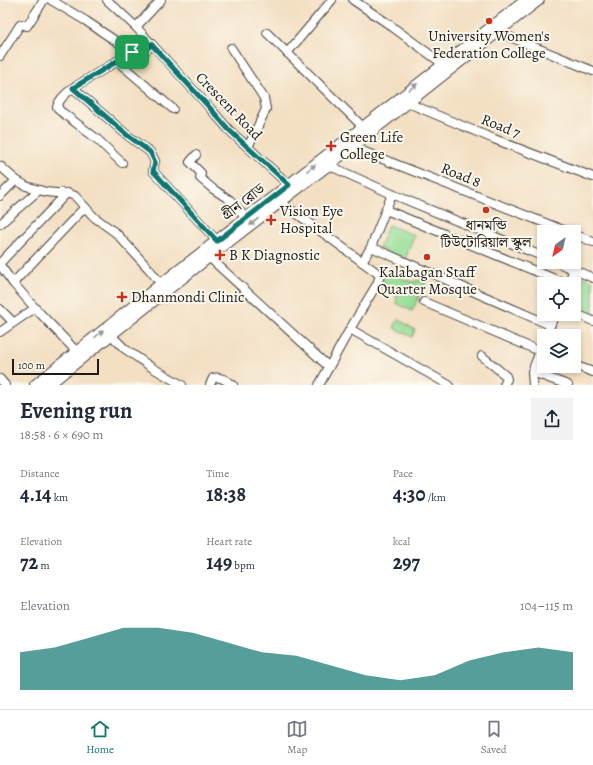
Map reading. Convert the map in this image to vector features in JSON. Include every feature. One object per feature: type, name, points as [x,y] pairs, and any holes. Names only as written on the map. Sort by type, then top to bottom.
[{"type":"main road","name":"গ্রীন রোড","points":[[35,385],[246,218],[289,185],[349,144],[404,100],[443,64],[525,0]]},
{"type":"main road","name":"গ্রীন রোড","points":[[48,385],[209,256],[328,165],[349,144],[363,127],[404,100],[498,32],[539,0]]},
{"type":"street","points":[[0,56],[20,25],[22,24],[27,26],[44,0]]},
{"type":"street","points":[[51,0],[132,52],[139,55],[143,54],[151,44]]},
{"type":"street","name":"Crescent Road","points":[[108,0],[136,27],[229,130],[289,185]]},
{"type":"street","points":[[136,27],[161,0]]},
{"type":"street","points":[[287,53],[332,0]]},
{"type":"street","points":[[356,1],[443,64]]},
{"type":"street","points":[[498,32],[593,71]]},
{"type":"street","points":[[267,33],[363,127]]},
{"type":"street","points":[[231,48],[264,98],[266,109],[248,148]]},
{"type":"street","points":[[122,164],[97,139],[60,111],[57,107],[58,103],[65,94],[73,88],[132,52]]},
{"type":"street","points":[[117,61],[173,109]]},
{"type":"street","points":[[73,88],[127,135],[150,152],[155,162],[153,171],[217,241]]},
{"type":"street","name":"Road 7","points":[[404,100],[494,139],[593,176]]},
{"type":"street","name":"Road 8","points":[[349,144],[551,225]]},
{"type":"street","points":[[196,155],[190,162],[201,173],[200,178],[230,200],[246,218]]},
{"type":"street","points":[[328,165],[392,194],[537,254]]},
{"type":"street","points":[[0,166],[16,180],[26,186],[39,190],[66,193],[75,196],[98,220],[116,233],[161,284]]},
{"type":"street","points":[[0,196],[16,180]]},
{"type":"street","points":[[0,224],[39,190]]},
{"type":"street","points":[[66,193],[0,264],[13,283],[77,352]]},
{"type":"street","points":[[362,262],[371,247],[392,194]]},
{"type":"street","points":[[280,202],[380,276],[377,284],[350,329],[320,385]]},
{"type":"street","points":[[13,283],[85,207]]},
{"type":"street","points":[[386,210],[550,277]]},
{"type":"street","points":[[581,237],[593,242]]},
{"type":"street","points":[[371,247],[550,325]]},
{"type":"street","points":[[209,256],[329,367]]},
{"type":"street","points":[[570,277],[574,270],[593,278]]},
{"type":"street","points":[[424,302],[537,350]]},
{"type":"street","points":[[0,332],[35,308]]},
{"type":"street","points":[[0,309],[13,322]]},
{"type":"street","points":[[581,316],[593,321]]},
{"type":"street","points":[[549,329],[552,321]]},
{"type":"street","points":[[350,329],[449,385]]},
{"type":"street","points":[[112,335],[125,349],[178,384]]},
{"type":"street","points":[[482,356],[506,376],[507,379],[504,385]]},
{"type":"street","points":[[532,385],[532,372],[537,362]]},
{"type":"street","points":[[581,368],[593,372]]},
{"type":"street","points":[[532,372],[568,385]]},
{"type":"street","points":[[210,385],[213,378],[217,377],[223,378],[233,385]]},
{"type":"street","points":[[0,379],[5,385]]},
{"type":"green space","points":[[388,225],[414,235],[405,260],[379,248]]},
{"type":"green space","points":[[386,271],[411,282],[427,279],[412,311],[396,303],[397,292],[382,283]]},
{"type":"green space","points":[[579,275],[593,281],[593,317],[581,312],[581,277],[578,277]]},
{"type":"green space","points":[[398,319],[415,330],[412,337],[394,328]]},
{"type":"place","name":"University Women's Federation College","points":[[489,21]]},
{"type":"place","name":"Green Life College","points":[[331,146]]},
{"type":"place","name":"ধানমন্ডি টিউটোরিয়াল স্কুল","points":[[486,210]]},
{"type":"place","name":"Vision Eye Hospital","points":[[271,220]]},
{"type":"place","name":"B K Diagnostic","points":[[220,255]]},
{"type":"place","name":"Kalabagan Staff Quarter Mosque","points":[[427,257]]},
{"type":"place","name":"Dhanmondi Clinic","points":[[122,297]]},
{"type":"route","points":[[151,44],[229,130],[289,185],[217,241],[153,171],[155,162],[150,152],[127,135],[73,88],[132,52],[142,55],[151,44]]}]
